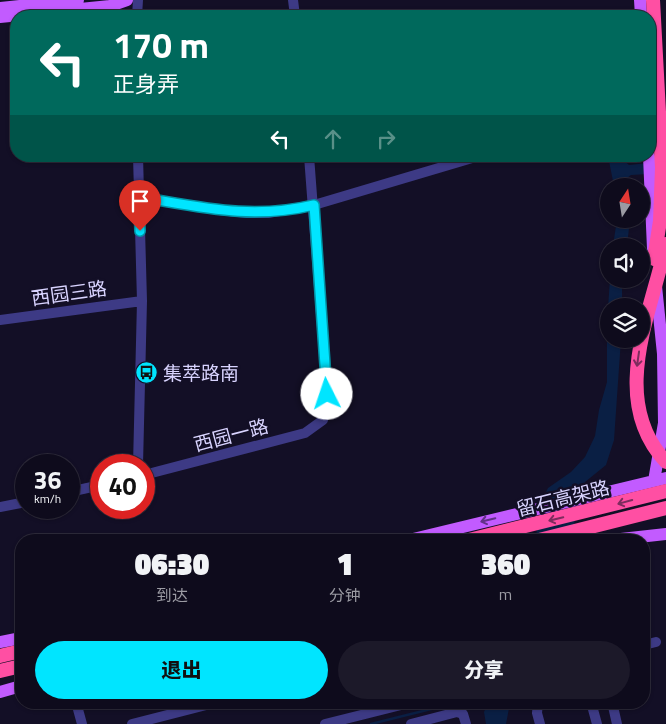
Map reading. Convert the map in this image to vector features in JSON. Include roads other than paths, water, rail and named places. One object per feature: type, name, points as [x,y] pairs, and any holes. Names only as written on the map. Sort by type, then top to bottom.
[{"type":"highway","points":[[661,0],[666,85]]},
{"type":"highway","points":[[649,298],[660,221],[662,168],[661,111],[656,42]]},
{"type":"highway","points":[[650,307],[666,244]]},
{"type":"highway","points":[[641,348],[637,368],[638,406],[648,435],[666,462]]},
{"type":"highway","name":"留石高架路","points":[[494,534],[666,491]]},
{"type":"highway","name":"留石高架路","points":[[564,534],[666,508]]},
{"type":"highway","points":[[0,655],[15,652]]},
{"type":"main road","points":[[0,8],[78,0]]},
{"type":"main road","points":[[70,10],[110,6],[127,0]]},
{"type":"main road","points":[[433,534],[660,480],[665,428],[664,354],[651,235],[649,162]]},
{"type":"main road","points":[[650,536],[666,534]]},
{"type":"main road","points":[[0,642],[15,639]]},
{"type":"main road","points":[[0,692],[15,688]]},
{"type":"street","points":[[138,162],[142,301],[138,454]]},
{"type":"street","points":[[310,162],[314,205]]},
{"type":"street","points":[[139,197],[246,213],[277,211],[314,205],[459,162]]},
{"type":"street","name":"西园一路","points":[[155,473],[305,433],[323,420],[327,394],[314,205]]},
{"type":"street","name":"西园三路","points":[[0,320],[142,301]]},
{"type":"street","points":[[0,507],[15,504]]},
{"type":"street","points":[[650,644],[656,642]]},
{"type":"street","points":[[78,709],[82,724]]},
{"type":"street","points":[[132,724],[191,709]]},
{"type":"street","points":[[325,724],[385,709]]},
{"type":"street","points":[[537,709],[540,724]]},
{"type":"street","points":[[592,709],[596,724]]},
{"type":"street","points":[[614,709],[617,724]]},
{"type":"street","points":[[411,724],[457,712],[463,714],[466,724]]},
{"type":"water","points":[[666,161],[666,173],[631,175],[627,178],[612,178],[609,162],[626,162],[629,165]]},
{"type":"water","points":[[616,228],[629,228],[628,238],[614,238]]},
{"type":"water","points":[[609,288],[622,288],[622,298],[609,298]]},
{"type":"water","points":[[607,348],[620,348],[614,440],[606,465],[585,482],[572,534],[536,534],[544,496],[548,488],[571,472],[585,457],[595,436],[599,410],[607,382]]},
{"type":"water","points":[[485,709],[509,709],[506,724],[486,724]]},
{"type":"waterway","points":[[371,724],[431,709]]},
{"type":"place","name":"集萃路南","points":[[147,373]]}]
